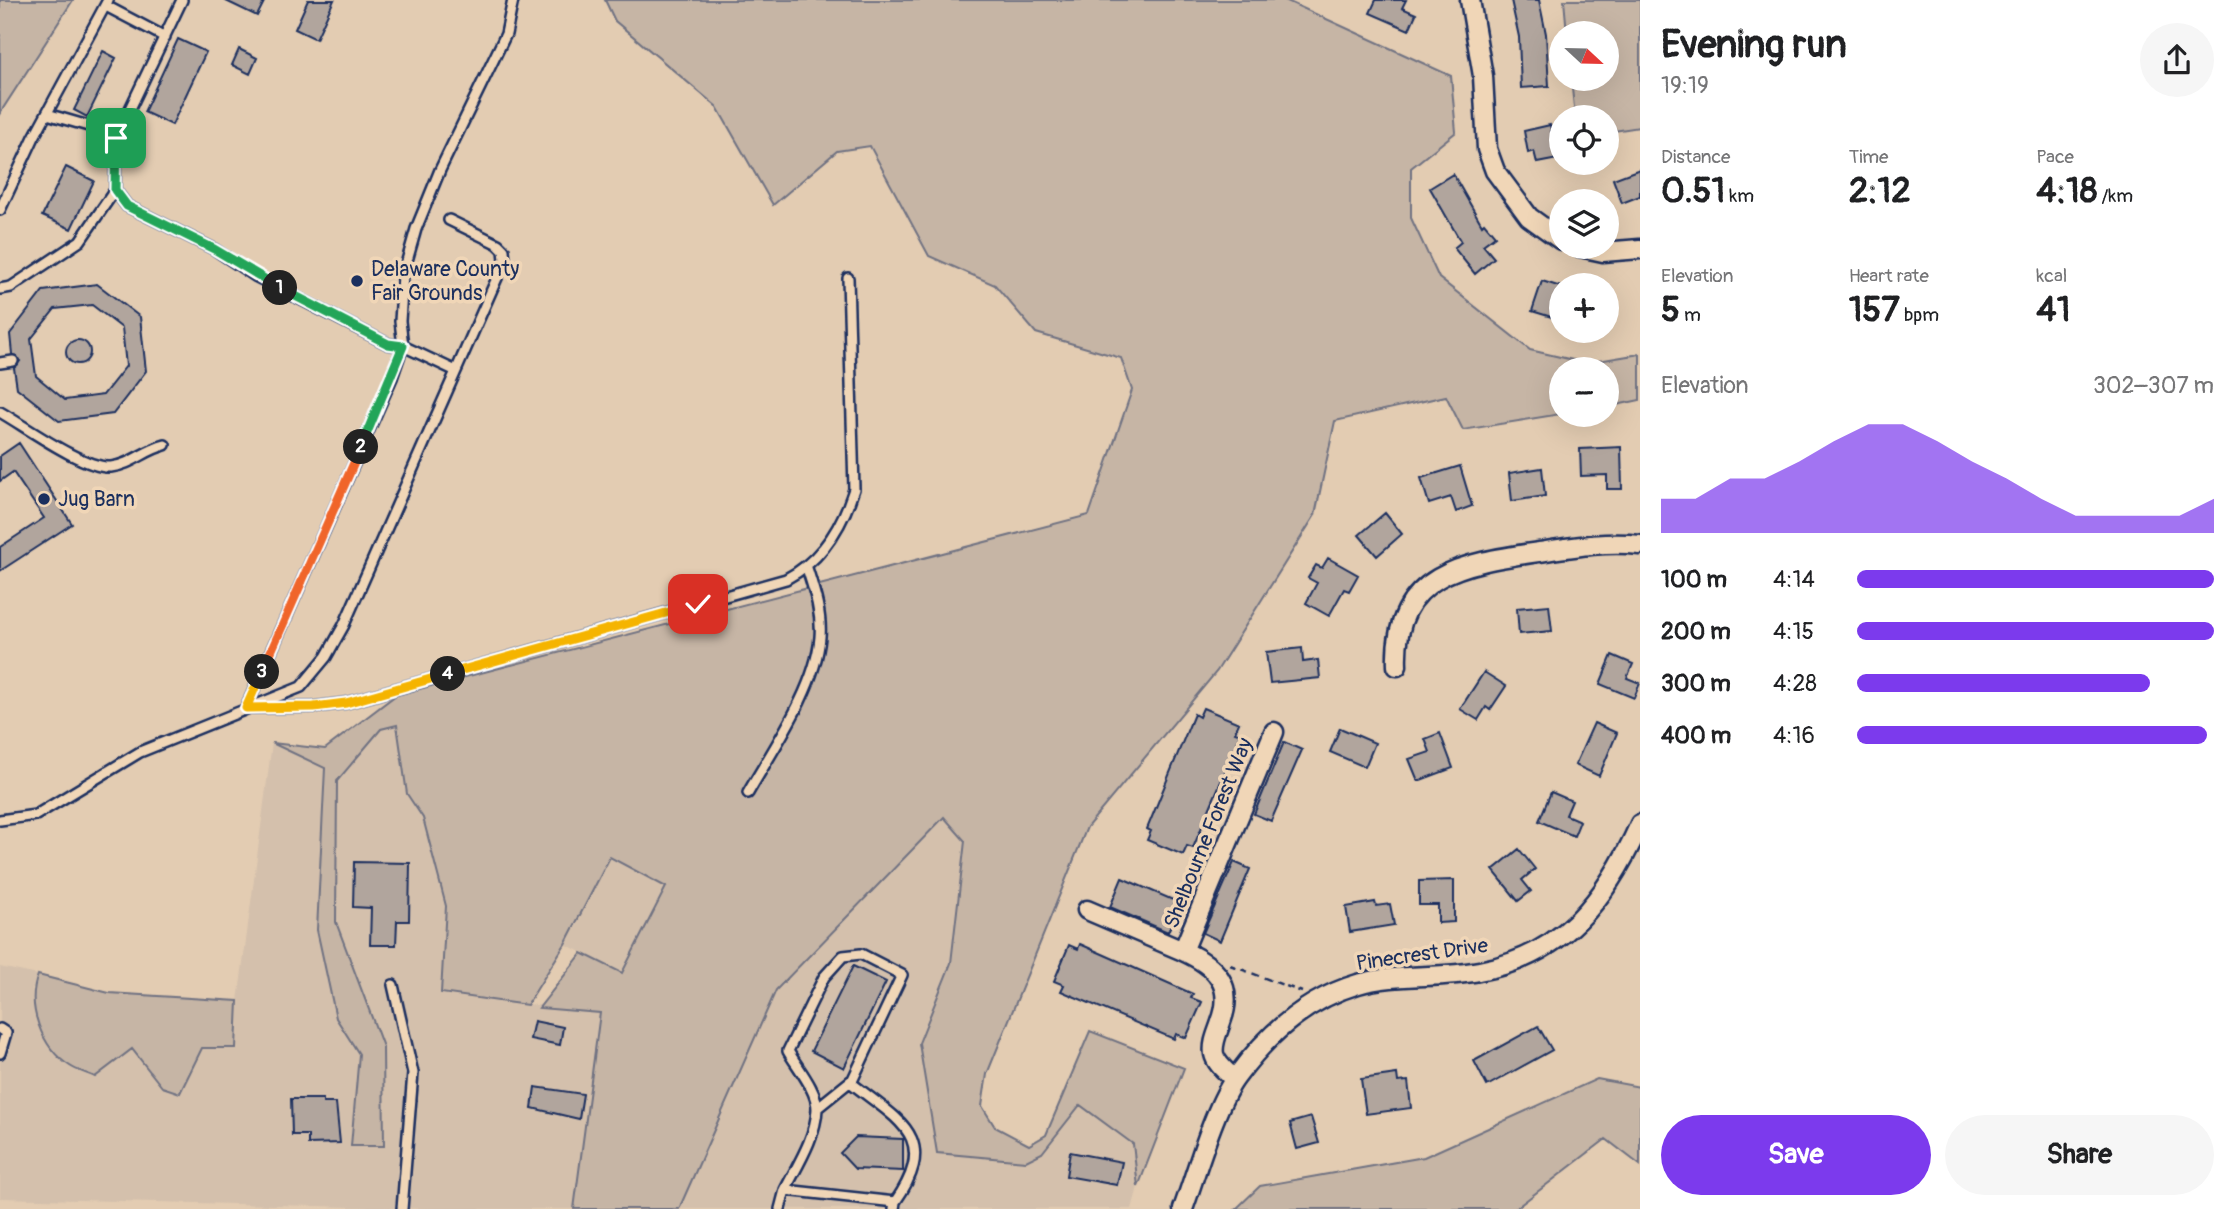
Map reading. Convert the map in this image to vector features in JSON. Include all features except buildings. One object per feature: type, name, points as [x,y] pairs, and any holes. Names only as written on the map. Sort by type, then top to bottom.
[{"type":"street","points":[[1470,0],[1483,76],[1488,149],[1495,171],[1529,217],[1549,231]]},
{"type":"street","points":[[1619,251],[1640,249]]},
{"type":"street","points":[[1397,666],[1397,631],[1417,595],[1436,578],[1455,568],[1481,561],[1595,544],[1640,545]]},
{"type":"street","name":"Shelbourne Forest Way","points":[[1183,951],[1274,732]]},
{"type":"street","name":"Pinecrest Drive","points":[[1183,1209],[1234,1079],[1254,1054],[1294,1017],[1308,1006],[1345,989],[1412,975],[1478,972],[1504,965],[1546,945],[1573,928],[1600,899],[1624,862],[1640,824]]},
{"type":"street","name":"Shelbourne Forest Way","points":[[1087,910],[1206,961],[1223,983],[1226,1010],[1214,1041],[1214,1054],[1220,1066],[1234,1079]]},
{"type":"lane","points":[[0,289],[21,281],[80,241],[115,190],[116,138],[182,0]]},
{"type":"lane","points":[[246,708],[403,346],[400,321],[403,275],[416,229],[440,170],[506,34],[513,0]]},
{"type":"lane","points":[[0,210],[47,114],[107,3],[164,37]]},
{"type":"lane","points":[[47,114],[109,132],[116,138]]},
{"type":"lane","points":[[115,190],[127,206],[152,221],[214,249],[254,276],[388,344],[403,346],[454,370]]},
{"type":"lane","points":[[0,820],[36,815],[140,752],[301,687],[326,657],[344,625],[454,370],[505,260],[504,250],[498,244],[449,219]]},
{"type":"lane","points":[[246,708],[314,707],[346,703],[786,579],[807,568],[832,538],[845,516],[854,489],[848,278]]},
{"type":"lane","points":[[0,363],[13,360]]},
{"type":"lane","points":[[0,412],[85,461],[109,467],[133,461],[150,449],[165,445]]},
{"type":"lane","points":[[748,793],[786,727],[809,677],[820,637],[817,597],[807,568]]},
{"type":"lane","points":[[780,1209],[785,1190],[809,1140],[817,1108],[808,1084],[788,1051],[824,977],[843,956],[861,954],[902,975],[850,1082],[817,1108]]},
{"type":"lane","points":[[393,985],[413,1073],[402,1209]]},
{"type":"lane","points":[[0,1029],[6,1033],[0,1053]]},
{"type":"lane","points":[[785,1190],[895,1206],[909,1183],[915,1156],[911,1132],[850,1082]]},
{"type":"path","points":[[1227,965],[1233,964],[1302,992]]},
{"type":"shaded area","points":[[0,0],[73,0],[0,113]]},
{"type":"shaded area","points":[[605,0],[1285,0],[1451,76],[1456,132],[1411,168],[1411,218],[1439,278],[1530,350],[1560,357],[1549,357],[1549,416],[1463,430],[1446,396],[1335,421],[1315,515],[1217,671],[1087,827],[987,1074],[982,1106],[995,1127],[1029,1145],[1046,1135],[1090,1031],[1184,1068],[1138,1187],[1133,1144],[1080,1105],[1042,1153],[1026,1161],[937,1153],[919,1043],[951,963],[965,841],[944,817],[776,990],[679,1209],[574,1209],[600,1013],[539,1008],[582,953],[622,973],[666,887],[610,857],[565,944],[527,1005],[441,993],[446,906],[423,818],[407,794],[397,725],[381,729],[337,781],[336,922],[383,1047],[384,1146],[351,1146],[359,1054],[336,1018],[317,930],[325,768],[272,743],[325,749],[396,695],[1089,515],[1132,390],[1121,358],[1036,333],[995,285],[929,256],[870,146],[837,151],[773,205],[717,107],[615,21]]},
{"type":"shaded area","points":[[1564,0],[1640,0],[1640,127],[1619,130],[1619,105],[1574,105],[1572,91],[1619,91],[1619,21],[1566,21]]},
{"type":"shaded area","points":[[1640,354],[1640,400],[1619,404],[1619,358]]},
{"type":"shaded area","points":[[398,724],[407,794],[423,818],[446,906],[441,993],[600,1013],[574,1209],[430,1209],[0,1198],[0,967],[38,975],[32,990],[132,1048],[162,1087],[202,1048],[236,1048],[238,1001],[272,743],[325,768],[317,930],[336,1018],[359,1054],[352,1146],[384,1146],[383,1047],[336,922],[337,781],[381,729]]},
{"type":"shaded area","points":[[944,817],[965,841],[951,963],[919,1043],[937,1153],[1042,1153],[1080,1105],[1133,1144],[1138,1187],[1132,1209],[679,1209],[776,990]]},
{"type":"shaded area","points":[[610,857],[667,887],[622,973],[565,944]]},
{"type":"shaded area","points":[[38,975],[109,993],[238,1001],[236,1048],[202,1048],[180,1093],[162,1087],[132,1049],[95,1077],[73,1068],[60,1058],[44,1037],[35,1012]]},
{"type":"shaded area","points":[[1597,1079],[1640,1087],[1640,1165],[1606,1139],[1515,1209],[1236,1209],[1260,1186],[1424,1157]]},
{"type":"place","name":"Delaware County Fair Grounds","points":[[357,281]]},
{"type":"place","name":"Jug Barn","points":[[44,499]]},
{"type":"route","points":[[116,138],[115,190],[127,206],[152,221],[214,249],[254,276],[388,344],[403,346],[392,378],[246,708],[314,707],[346,703],[698,604]]}]
